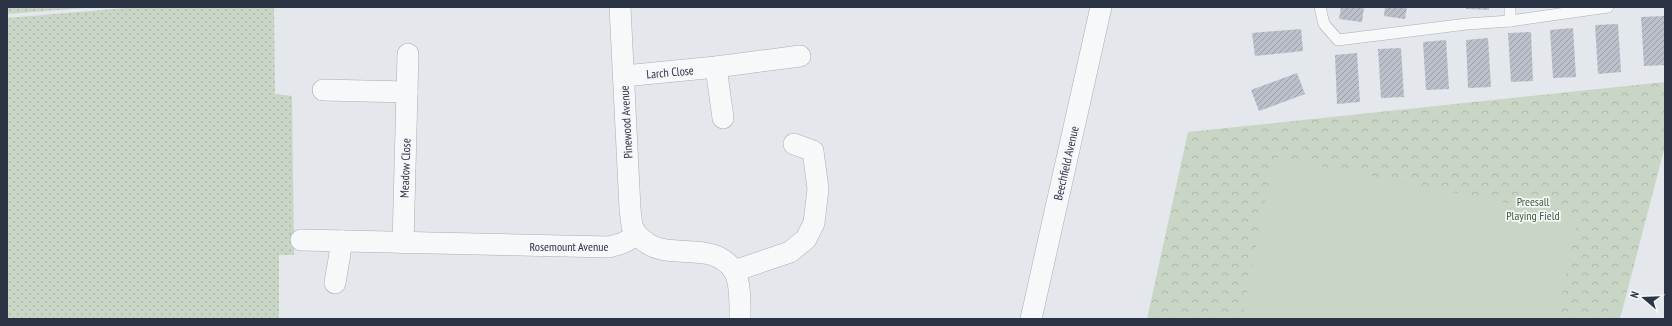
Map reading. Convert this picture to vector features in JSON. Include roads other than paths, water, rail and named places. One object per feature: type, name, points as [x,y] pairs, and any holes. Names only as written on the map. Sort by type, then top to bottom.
[{"type":"street","name":"Pinewood Avenue","points":[[620,7],[630,209],[632,226],[637,235]]},
{"type":"street","name":"Beechfield Avenue","points":[[1031,319],[1102,7]]},
{"type":"street","name":"Meadow Close","points":[[403,243],[408,54]]},
{"type":"street","name":"Larch Close","points":[[624,76],[716,67],[800,56]]},
{"type":"street","points":[[716,67],[723,118]]},
{"type":"street","points":[[323,90],[407,92]]},
{"type":"street","points":[[734,271],[790,252],[806,239],[814,223],[818,189],[814,151],[794,144]]},
{"type":"street","points":[[637,235],[648,245],[661,250],[703,252],[720,257],[734,271],[740,293],[740,319]]},
{"type":"street","name":"Rosemount Avenue","points":[[301,240],[609,247],[623,243],[637,235]]},
{"type":"street","points":[[335,283],[342,241]]},
{"type":"lane","points":[[1320,7],[1324,24],[1338,40],[1467,24],[1510,21],[1608,7]]},
{"type":"lane","points":[[1510,7],[1510,21]]},
{"type":"park label","name":"Preesall Playing Field","points":[[1533,208]]}]
